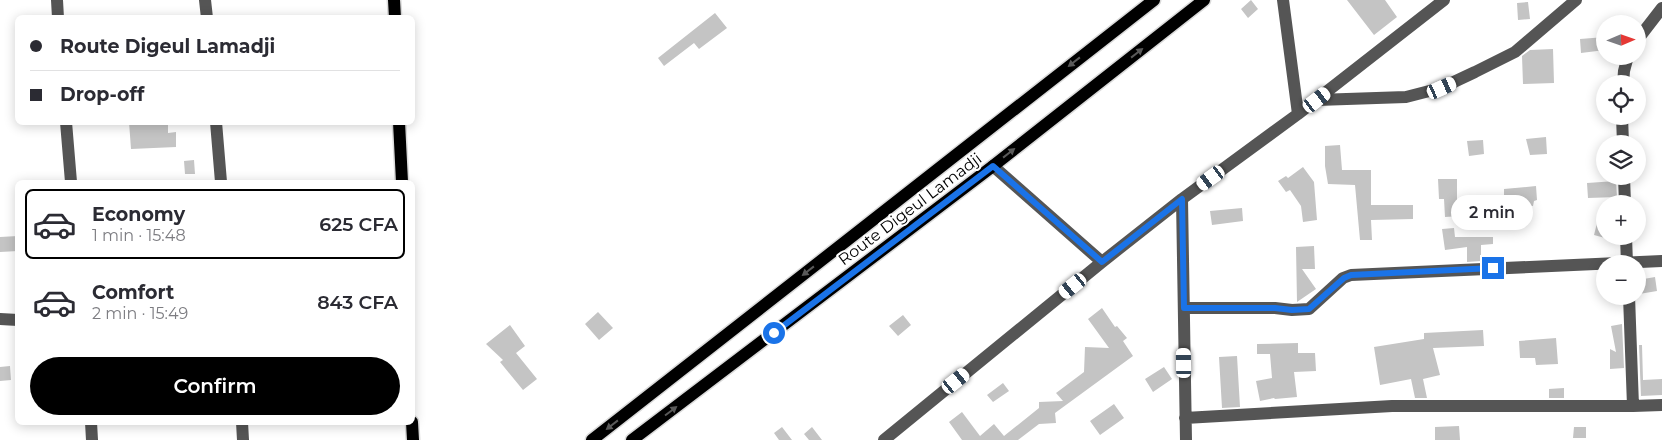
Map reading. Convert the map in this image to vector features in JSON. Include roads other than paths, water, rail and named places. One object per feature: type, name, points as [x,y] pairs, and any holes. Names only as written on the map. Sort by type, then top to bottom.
[{"type":"main road","points":[[394,0],[395,15]]},
{"type":"main road","name":"Route Digeul Lamadji","points":[[592,440],[1154,0]]},
{"type":"main road","name":"Route Digeul Lamadji","points":[[632,440],[993,166],[1204,0]]},
{"type":"main road","points":[[399,125],[402,180]]},
{"type":"main road","points":[[412,425],[413,440]]},
{"type":"street","points":[[57,0],[58,15]]},
{"type":"street","points":[[205,0],[207,15]]},
{"type":"street","points":[[1283,0],[1298,114]]},
{"type":"street","points":[[884,440],[1182,199],[1317,100],[1444,0]]},
{"type":"street","points":[[1317,100],[1406,97],[1442,88],[1515,52],[1576,0]]},
{"type":"street","points":[[1646,29],[1662,8]]},
{"type":"street","points":[[66,125],[71,180]]},
{"type":"street","points":[[216,125],[221,180]]},
{"type":"street","points":[[993,166],[1102,262]]},
{"type":"street","points":[[1182,199],[1186,440]]},
{"type":"street","points":[[1646,262],[1662,261]]},
{"type":"street","points":[[1184,308],[1309,309],[1344,278],[1351,275],[1596,264]]},
{"type":"street","points":[[1629,305],[1633,406]]},
{"type":"street","points":[[0,319],[15,320]]},
{"type":"street","points":[[1185,418],[1392,406],[1662,405]]},
{"type":"street","points":[[90,425],[92,440]]},
{"type":"street","points":[[242,425],[243,440]]}]
